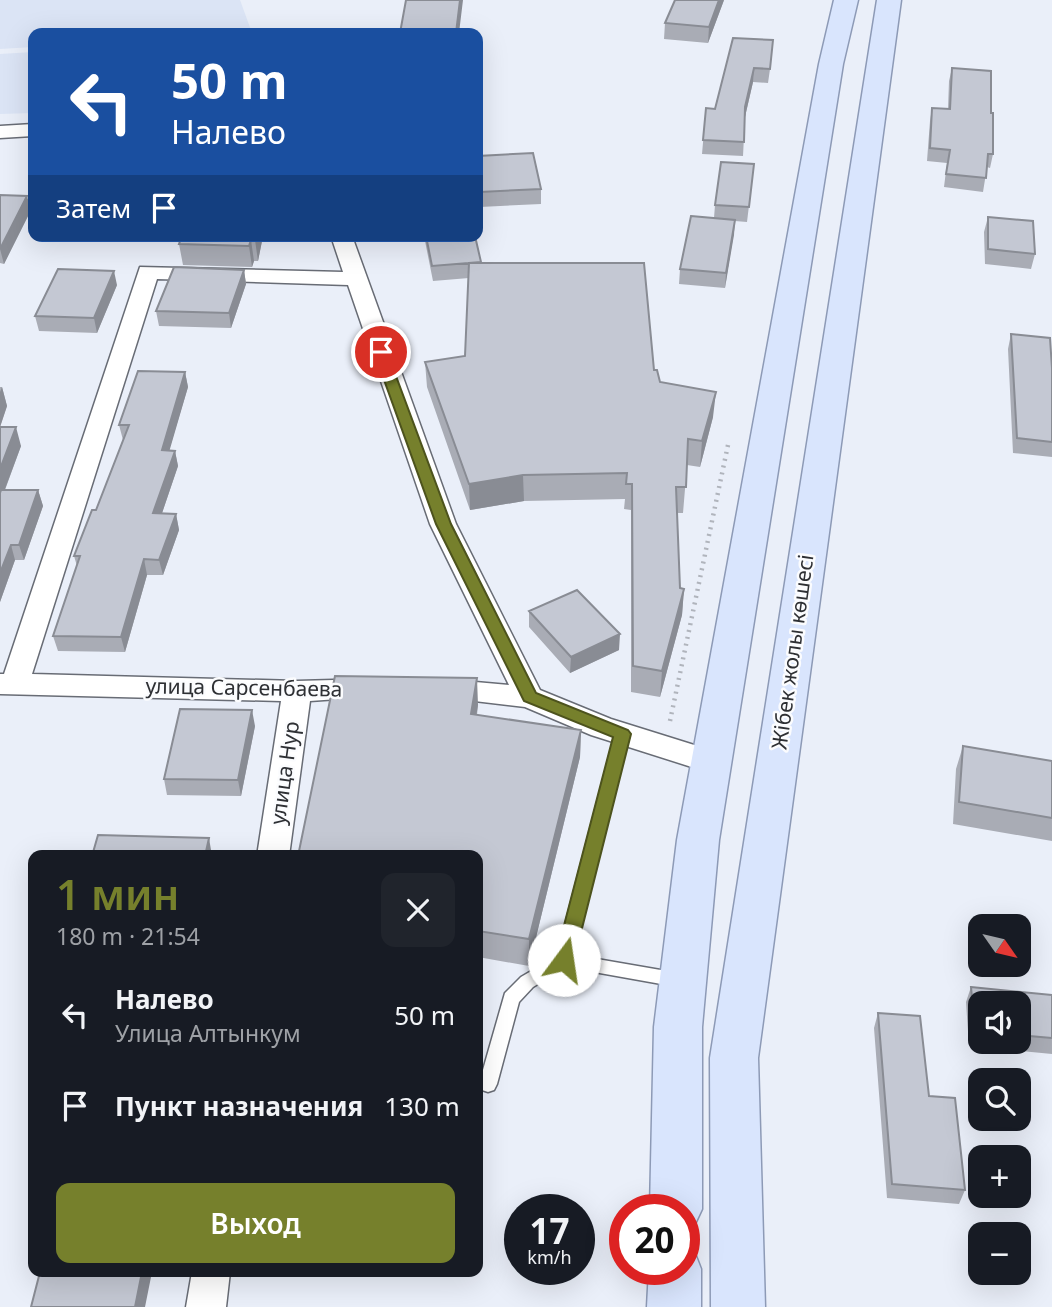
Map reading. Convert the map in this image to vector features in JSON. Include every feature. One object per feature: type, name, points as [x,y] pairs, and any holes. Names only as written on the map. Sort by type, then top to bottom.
[{"type":"main road","points":[[676,1194],[678,1027],[698,840],[831,64],[846,0]]},
{"type":"main road","name":"Жібек жолы көшесі","points":[[738,1307],[734,1058],[889,0]]},
{"type":"main road","points":[[674,1307],[675,1285]]},
{"type":"street","points":[[0,132],[28,131]]},
{"type":"street","points":[[343,242],[443,524],[529,697]]},
{"type":"street","points":[[8,684],[148,272],[354,279]]},
{"type":"street","name":"улица Сарсенбаева","points":[[8,684],[297,691],[405,688],[529,697],[622,734],[712,762]]},
{"type":"street","name":"улица Нур","points":[[274,850],[297,691]]},
{"type":"street","points":[[206,1307],[210,1277]]},
{"type":"lane","points":[[564,960],[622,734]]},
{"type":"lane","points":[[488,1084],[511,998],[527,982],[564,960],[683,981]]},
{"type":"shaded area","points":[[0,0],[240,0],[250,28],[28,28],[28,47],[0,49]]},
{"type":"shaded area","points":[[28,52],[28,113],[0,114],[0,54]]},
{"type":"building","points":[[406,0],[460,0],[457,28],[401,28]]},
{"type":"building","points":[[675,0],[719,0],[709,27],[665,23]]},
{"type":"building","points":[[733,38],[773,40],[770,69],[754,68],[745,107],[744,142],[703,140],[706,108],[715,109]]},
{"type":"building","points":[[952,68],[991,71],[993,154],[988,154],[986,178],[946,174],[950,150],[930,148],[932,108],[950,109]]},
{"type":"building","points":[[533,153],[541,189],[483,192],[483,156]]},
{"type":"building","points":[[721,162],[754,164],[749,207],[715,205]]},
{"type":"building","points":[[0,195],[27,196],[0,249]]},
{"type":"building","points":[[691,216],[735,220],[726,273],[680,269]]},
{"type":"building","points":[[988,217],[1033,221],[1035,254],[988,249]]},
{"type":"building","points":[[180,242],[250,242],[249,246],[179,244]]},
{"type":"building","points":[[427,242],[476,242],[481,262],[432,266]]},
{"type":"building","points":[[469,263],[644,263],[654,370],[657,370],[660,382],[716,392],[702,441],[688,439],[686,487],[676,487],[680,588],[684,589],[662,671],[633,666],[632,484],[626,484],[627,473],[523,475],[469,484],[425,362],[465,356]]},
{"type":"building","points":[[174,267],[244,270],[229,313],[156,311]]},
{"type":"building","points":[[58,269],[114,271],[94,318],[35,316]]},
{"type":"building","points":[[1011,334],[1050,338],[1052,442],[1017,438]]},
{"type":"building","points":[[138,371],[185,372],[162,450],[175,451],[153,513],[176,514],[159,560],[144,559],[121,637],[53,636],[80,556],[74,556],[92,510],[96,510],[129,425],[119,425]]},
{"type":"building","points":[[0,427],[16,427],[0,469]]},
{"type":"building","points":[[1,490],[38,490],[19,545],[11,545],[0,573],[0,493]]},
{"type":"building","points":[[577,590],[620,634],[571,657],[529,611]]},
{"type":"building","points":[[335,676],[477,678],[471,714],[581,730],[529,939],[483,932],[483,850],[299,850]]},
{"type":"building","points":[[180,709],[252,710],[238,780],[164,779]]},
{"type":"building","points":[[963,746],[1052,761],[1052,818],[959,802]]},
{"type":"building","points":[[98,835],[209,838],[206,850],[94,850]]},
{"type":"building","points":[[971,987],[1012,991],[971,991]]},
{"type":"building","points":[[1031,993],[1052,995],[1052,1038],[1031,1036]]},
{"type":"building","points":[[878,1013],[920,1016],[929,1096],[955,1098],[965,1190],[892,1184]]},
{"type":"building","points":[[39,1277],[141,1277],[135,1307],[31,1307]]},
{"type":"route","points":[[381,352],[443,524],[529,697],[622,734],[564,960]]}]
